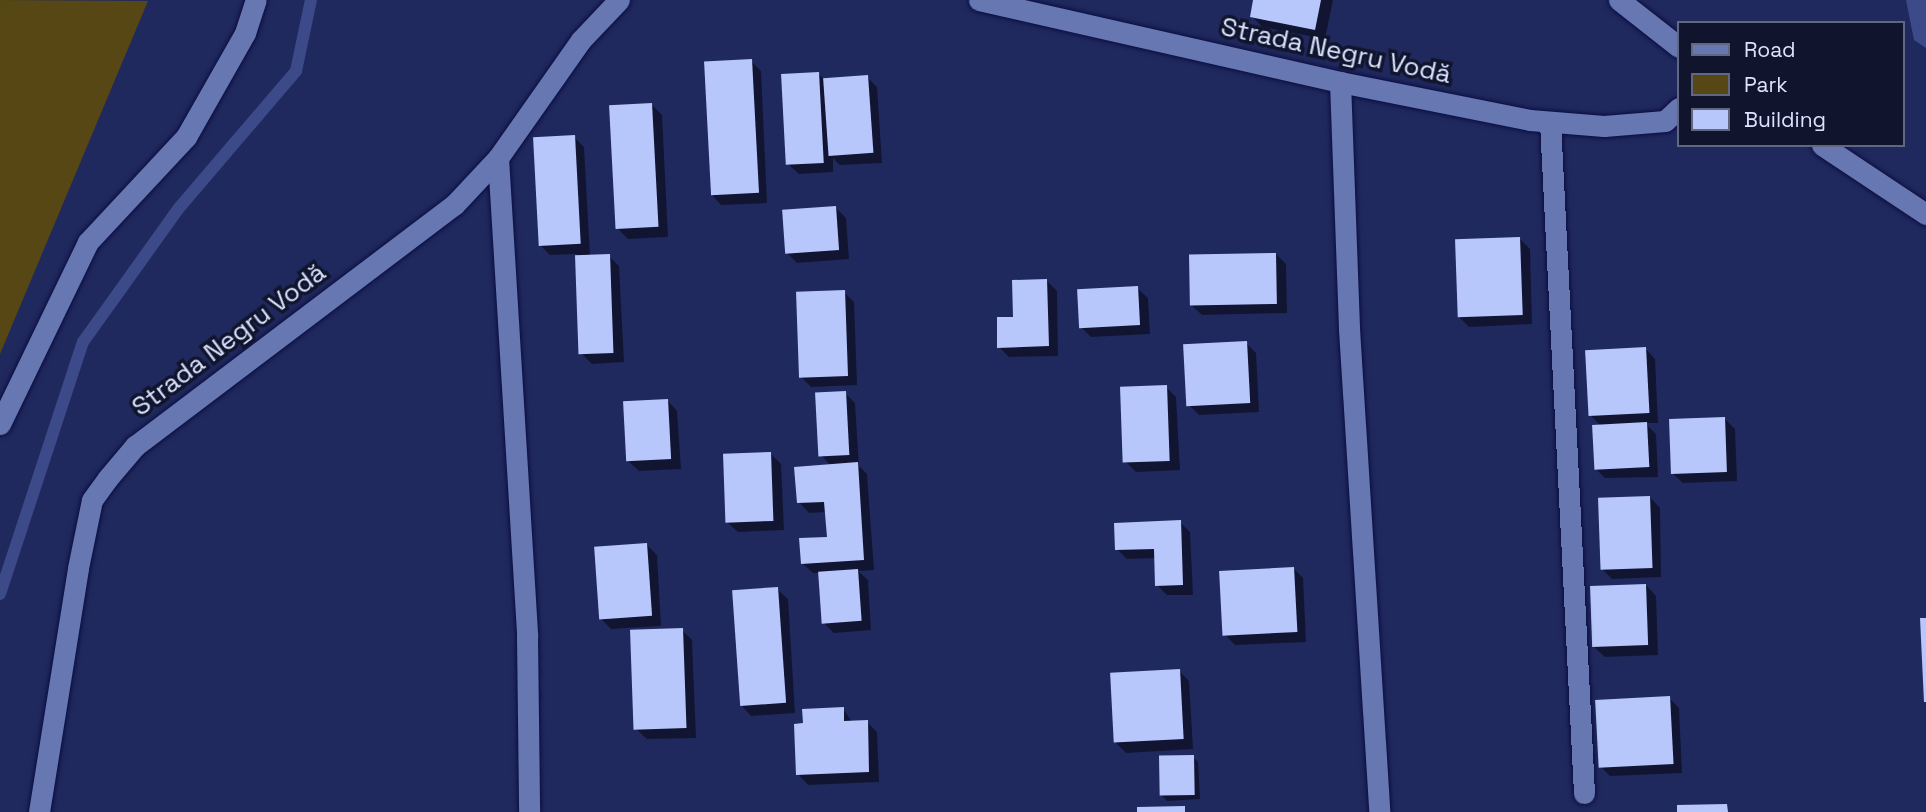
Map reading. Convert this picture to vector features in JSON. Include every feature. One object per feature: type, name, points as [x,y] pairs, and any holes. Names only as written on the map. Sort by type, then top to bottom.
[{"type":"street","points":[[0,424],[88,242],[186,137],[245,33],[256,0]]},
{"type":"street","name":"Strada Negru Vodă","points":[[39,812],[78,568],[92,500],[135,446],[454,205],[498,158],[581,40],[619,0]]},
{"type":"street","name":"Strada Negru Vodă","points":[[979,0],[1340,82],[1550,122],[1604,126],[1665,121],[1678,109]]},
{"type":"street","points":[[1619,0],[1678,46]]},
{"type":"street","points":[[1340,82],[1349,329],[1379,812]]},
{"type":"street","points":[[1550,122],[1584,793]]},
{"type":"street","points":[[1825,147],[1926,214]]},
{"type":"street","points":[[498,158],[527,637],[529,812]]},
{"type":"green space","points":[[0,0],[148,1],[0,354]]},
{"type":"water","points":[[1906,0],[1926,0],[1926,48],[1914,40]]},
{"type":"building","points":[[1253,0],[1321,0],[1315,30],[1250,17]]},
{"type":"building","points":[[752,59],[759,193],[711,195],[704,62]]},
{"type":"building","points":[[819,72],[824,163],[786,165],[781,74]]},
{"type":"building","points":[[868,75],[873,153],[829,156],[823,78]]},
{"type":"building","points":[[652,103],[658,227],[616,229],[609,105]]},
{"type":"building","points":[[575,135],[581,244],[539,246],[533,137]]},
{"type":"building","points":[[836,206],[839,250],[785,254],[782,210]]},
{"type":"building","points":[[1520,237],[1523,315],[1458,317],[1455,239]]},
{"type":"building","points":[[1276,253],[1277,304],[1190,306],[1189,255]]},
{"type":"building","points":[[610,254],[613,353],[578,354],[575,255]]},
{"type":"building","points":[[1047,279],[1049,346],[997,348],[997,317],[1013,317],[1012,280]]},
{"type":"building","points":[[1138,286],[1140,325],[1079,328],[1077,289]]},
{"type":"building","points":[[845,290],[848,376],[799,378],[796,292]]},
{"type":"building","points":[[1247,341],[1250,403],[1186,406],[1183,344]]},
{"type":"building","points":[[1646,347],[1649,413],[1589,416],[1585,350]]},
{"type":"building","points":[[1167,385],[1170,461],[1123,463],[1120,387]]},
{"type":"building","points":[[846,391],[849,455],[818,457],[815,393]]},
{"type":"building","points":[[668,399],[671,459],[626,461],[623,401]]},
{"type":"building","points":[[1725,417],[1727,472],[1671,474],[1669,419]]},
{"type":"building","points":[[1647,422],[1649,467],[1594,470],[1592,425]]},
{"type":"building","points":[[771,452],[773,521],[725,523],[723,454]]},
{"type":"building","points":[[858,462],[864,560],[801,564],[799,538],[827,537],[824,502],[797,503],[794,467]]},
{"type":"building","points":[[1650,496],[1653,568],[1601,570],[1598,498]]},
{"type":"building","points":[[1181,520],[1183,585],[1155,586],[1154,549],[1115,550],[1114,523]]},
{"type":"building","points":[[647,543],[652,616],[599,620],[594,547]]},
{"type":"building","points":[[1294,567],[1297,632],[1223,636],[1219,571]]},
{"type":"building","points":[[858,569],[862,621],[822,624],[818,572]]},
{"type":"building","points":[[1646,584],[1648,645],[1592,647],[1590,586]]},
{"type":"building","points":[[778,587],[786,703],[740,706],[732,590]]},
{"type":"building","points":[[1920,618],[1926,618],[1926,702],[1924,702]]},
{"type":"building","points":[[683,628],[686,728],[634,730],[630,630]]},
{"type":"building","points":[[1180,669],[1184,739],[1114,743],[1110,673]]},
{"type":"building","points":[[1670,696],[1674,764],[1599,768],[1595,700]]},
{"type":"building","points":[[844,707],[844,721],[868,720],[869,772],[796,775],[794,724],[803,723],[802,709]]},
{"type":"building","points":[[1194,755],[1195,795],[1160,796],[1159,756]]},
{"type":"building","points":[[1727,804],[1728,812],[1677,812],[1677,805]]},
{"type":"building","points":[[1185,806],[1185,812],[1137,812],[1137,807]]},
{"type":"waterway","points":[[0,594],[83,342],[179,208],[296,71],[311,0]]}]
